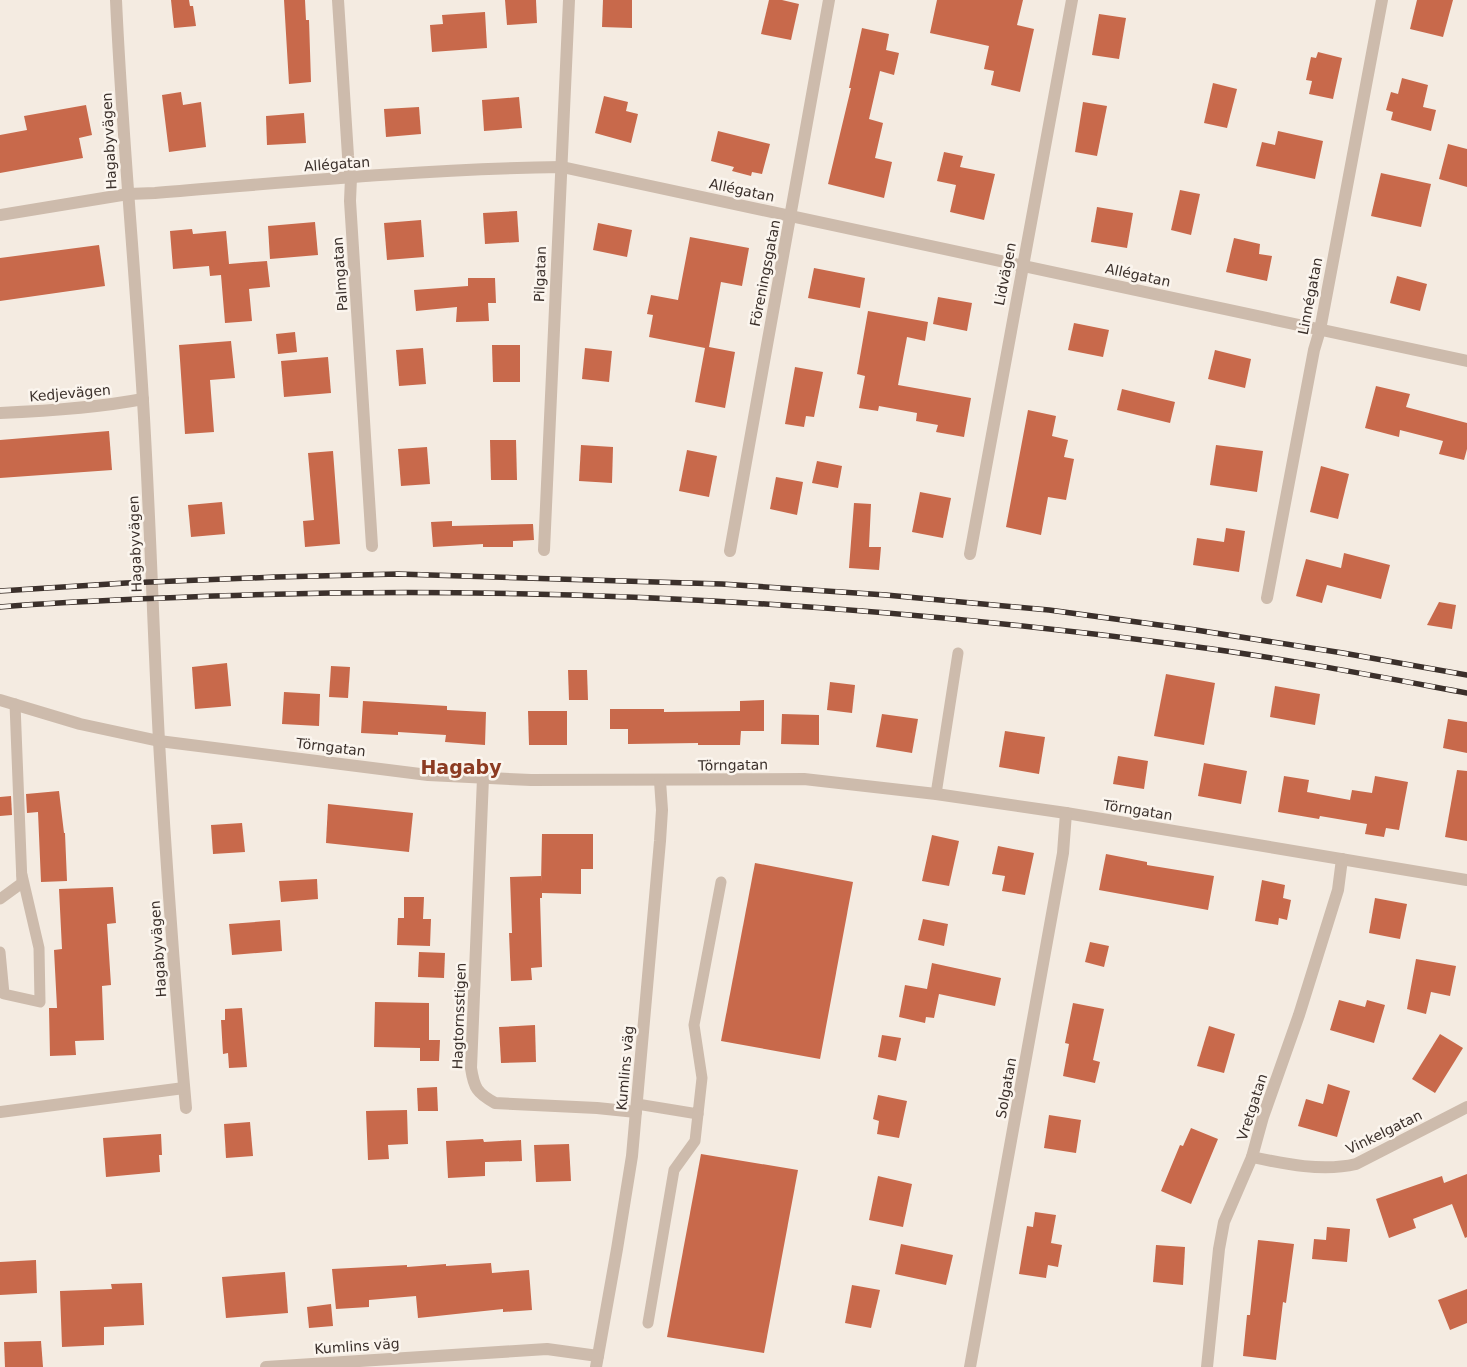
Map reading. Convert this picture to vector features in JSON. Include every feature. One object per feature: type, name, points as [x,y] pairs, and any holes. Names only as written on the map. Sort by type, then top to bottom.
[{"type":"street","name":"Hagabyvägen","points":[[116,0],[143,399],[159,740],[177,1012],[186,1108]]},
{"type":"street","name":"Palmgatan","points":[[338,0],[351,178],[350,201],[372,546]]},
{"type":"street","name":"Pilgatan","points":[[544,550],[569,0]]},
{"type":"street","name":"Föreningsgatan","points":[[730,551],[829,0]]},
{"type":"street","name":"Lidvägen","points":[[970,554],[1072,0]]},
{"type":"street","name":"Linnégatan","points":[[1267,598],[1382,0]]},
{"type":"street","name":"Allégatan","points":[[0,215],[128,194],[351,178],[562,167],[909,243],[1467,361]]},
{"type":"street","name":"Kedjevägen","points":[[0,413],[52,411],[143,399]]},
{"type":"street","name":"Törngatan","points":[[0,700],[80,724],[159,740],[428,775],[531,780],[804,779],[936,794],[1066,813],[1467,880]]},
{"type":"street","name":"Hagtornsstigen","points":[[483,778],[471,1068],[473,1084],[482,1096],[496,1103],[636,1108]]},
{"type":"street","name":"Kumlins väg","points":[[266,1367],[547,1349],[597,1362],[618,1249],[632,1156],[660,842],[662,810],[660,781]]},
{"type":"street","name":"Solgatan","points":[[970,1367],[1063,853],[1066,813]]},
{"type":"street","name":"Vretgatan","points":[[1207,1367],[1219,1249],[1224,1222],[1252,1157],[1263,1117],[1299,1015],[1338,890],[1342,859]]},
{"type":"street","points":[[0,1112],[184,1088]]},
{"type":"street","name":"Vinkelgatan","points":[[1252,1157],[1292,1164],[1340,1168],[1356,1164],[1467,1107]]},
{"type":"lane","points":[[936,794],[958,653]]},
{"type":"lane","points":[[0,899],[22,883],[15,704]]},
{"type":"lane","points":[[0,952],[4,994],[40,1002],[38,948],[22,875]]},
{"type":"lane","points":[[648,1323],[674,1170],[695,1141],[702,1078],[694,1025],[722,882]]},
{"type":"lane","points":[[636,1108],[698,1114]]},
{"type":"building","points":[[171,0],[189,0],[190,6],[193,6],[196,26],[174,28]]},
{"type":"building","points":[[284,0],[305,0],[306,20],[309,20],[311,82],[289,84]]},
{"type":"building","points":[[505,0],[536,0],[537,23],[507,25]]},
{"type":"building","points":[[603,0],[632,0],[632,28],[602,27]]},
{"type":"building","points":[[769,0],[782,0],[799,4],[791,40],[761,34]]},
{"type":"building","points":[[937,0],[1023,0],[1017,25],[1034,29],[1020,92],[991,85],[994,71],[984,69],[989,46],[930,33]]},
{"type":"building","points":[[1417,0],[1453,0],[1443,37],[1410,29]]},
{"type":"building","points":[[485,12],[487,48],[432,52],[430,25],[443,24],[442,15]]},
{"type":"building","points":[[1099,14],[1126,18],[1119,59],[1092,55]]},
{"type":"building","points":[[862,28],[889,34],[886,50],[899,53],[894,75],[880,71],[869,119],[883,123],[875,158],[892,162],[884,198],[828,184],[851,88],[849,88]]},
{"type":"building","points":[[1318,52],[1342,58],[1333,99],[1309,94],[1312,81],[1306,80],[1311,57],[1316,58]]},
{"type":"building","points":[[1402,78],[1428,85],[1423,107],[1436,110],[1431,131],[1391,120],[1393,112],[1386,110],[1391,92],[1398,94]]},
{"type":"building","points":[[1213,83],[1237,89],[1227,128],[1204,123]]},
{"type":"building","points":[[181,92],[183,105],[201,102],[206,147],[169,152],[162,95]]},
{"type":"building","points":[[604,96],[628,102],[626,111],[638,114],[631,143],[595,133]]},
{"type":"building","points":[[519,97],[522,128],[484,131],[482,100]]},
{"type":"building","points":[[1083,102],[1107,106],[1097,156],[1075,152]]},
{"type":"building","points":[[86,105],[92,135],[79,138],[83,158],[0,173],[0,135],[27,130],[24,116]]},
{"type":"building","points":[[419,107],[421,134],[386,137],[384,109]]},
{"type":"building","points":[[304,113],[306,143],[267,145],[266,116]]},
{"type":"building","points":[[718,131],[770,144],[762,174],[752,172],[751,176],[732,171],[734,167],[711,161]]},
{"type":"building","points":[[1278,131],[1323,141],[1315,179],[1256,166],[1262,142],[1275,145]]},
{"type":"building","points":[[1448,144],[1467,149],[1467,187],[1439,179]]},
{"type":"building","points":[[944,152],[963,156],[960,167],[995,174],[984,220],[950,212],[956,185],[937,181]]},
{"type":"building","points":[[1381,173],[1431,184],[1421,227],[1371,216]]},
{"type":"building","points":[[1180,190],[1200,194],[1191,235],[1171,230]]},
{"type":"building","points":[[1097,207],[1133,213],[1127,248],[1091,242]]},
{"type":"building","points":[[517,211],[519,242],[485,244],[483,213]]},
{"type":"building","points":[[421,220],[424,257],[387,260],[384,223]]},
{"type":"building","points":[[315,222],[318,255],[270,259],[268,226]]},
{"type":"building","points":[[598,223],[632,230],[627,257],[593,250]]},
{"type":"building","points":[[192,229],[193,234],[226,231],[229,264],[267,261],[270,287],[249,289],[252,321],[225,323],[221,275],[210,276],[209,266],[173,269],[170,231]]},
{"type":"building","points":[[690,237],[749,248],[742,286],[721,282],[709,347],[735,352],[725,408],[695,402],[705,348],[649,337],[653,315],[647,314],[651,295],[678,300]]},
{"type":"building","points":[[1234,238],[1260,244],[1259,254],[1272,256],[1267,281],[1226,272]]},
{"type":"building","points":[[99,245],[105,286],[0,301],[0,258]]},
{"type":"building","points":[[814,268],[865,278],[860,308],[808,298]]},
{"type":"building","points":[[1397,276],[1427,284],[1420,311],[1390,303]]},
{"type":"building","points":[[468,278],[495,278],[496,303],[488,303],[489,321],[456,322],[457,307],[416,311],[414,290],[468,286]]},
{"type":"building","points":[[938,297],[972,303],[967,331],[933,324]]},
{"type":"building","points":[[868,311],[928,322],[925,341],[907,337],[898,385],[971,398],[964,437],[936,432],[938,425],[916,421],[917,413],[879,406],[878,411],[859,408],[865,376],[857,374]]},
{"type":"building","points":[[1074,323],[1109,330],[1103,357],[1068,350]]},
{"type":"building","points":[[295,332],[297,352],[278,354],[276,334]]},
{"type":"building","points":[[231,341],[235,378],[210,380],[214,432],[185,434],[179,345]]},
{"type":"building","points":[[492,345],[520,345],[520,382],[493,382]]},
{"type":"building","points":[[423,348],[426,384],[399,386],[396,350]]},
{"type":"building","points":[[585,348],[612,351],[609,382],[582,379]]},
{"type":"building","points":[[1215,350],[1251,359],[1245,388],[1208,379]]},
{"type":"building","points":[[328,357],[331,393],[284,397],[281,361]]},
{"type":"building","points":[[795,367],[823,372],[814,417],[806,416],[804,427],[785,424]]},
{"type":"building","points":[[1376,386],[1410,394],[1406,407],[1467,423],[1467,449],[1464,460],[1439,454],[1443,441],[1400,430],[1399,437],[1365,428]]},
{"type":"building","points":[[1122,389],[1175,402],[1170,423],[1117,410]]},
{"type":"building","points":[[1028,410],[1056,416],[1052,436],[1068,440],[1064,457],[1074,459],[1066,500],[1048,497],[1041,535],[1006,527]]},
{"type":"building","points":[[109,431],[112,470],[0,478],[0,440]]},
{"type":"building","points":[[490,440],[516,440],[517,480],[491,480]]},
{"type":"building","points":[[581,445],[613,447],[612,483],[579,481]]},
{"type":"building","points":[[1216,445],[1263,451],[1257,492],[1210,485]]},
{"type":"building","points":[[427,447],[430,484],[401,486],[398,449]]},
{"type":"building","points":[[687,450],[717,456],[709,497],[679,491]]},
{"type":"building","points":[[333,451],[340,544],[305,547],[303,521],[314,520],[308,453]]},
{"type":"building","points":[[817,461],[842,466],[838,488],[812,483]]},
{"type":"building","points":[[1321,466],[1349,474],[1338,519],[1310,512]]},
{"type":"building","points":[[776,477],[803,482],[797,515],[770,509]]},
{"type":"building","points":[[920,492],[951,498],[943,538],[912,532]]},
{"type":"building","points":[[222,502],[225,534],[191,537],[188,505]]},
{"type":"building","points":[[854,503],[871,504],[869,547],[881,547],[879,570],[849,568]]},
{"type":"building","points":[[452,521],[452,526],[533,524],[534,540],[513,541],[513,547],[483,547],[483,544],[433,547],[431,522]]},
{"type":"building","points":[[1226,528],[1245,531],[1239,572],[1193,565],[1197,538],[1224,542]]},
{"type":"building","points":[[1344,553],[1390,565],[1381,599],[1327,585],[1322,603],[1296,596],[1306,559],[1341,568]]},
{"type":"building","points":[[1439,602],[1456,605],[1452,629],[1427,625]]},
{"type":"building","points":[[227,663],[231,706],[195,709],[192,667]]},
{"type":"building","points":[[331,666],[350,667],[348,698],[329,697]]},
{"type":"building","points":[[568,670],[587,670],[588,700],[569,700]]},
{"type":"building","points":[[1166,674],[1215,683],[1204,745],[1154,736]]},
{"type":"building","points":[[830,682],[855,685],[852,713],[827,710]]},
{"type":"building","points":[[1275,686],[1320,694],[1315,725],[1270,717]]},
{"type":"building","points":[[284,692],[320,694],[319,726],[282,724]]},
{"type":"building","points":[[764,700],[764,731],[741,731],[740,745],[698,745],[698,743],[628,744],[628,729],[610,729],[610,709],[664,709],[664,712],[740,711],[740,701]]},
{"type":"building","points":[[363,701],[447,706],[447,710],[486,712],[485,745],[445,742],[446,735],[398,732],[398,735],[361,733]]},
{"type":"building","points":[[528,711],[567,711],[567,745],[529,745]]},
{"type":"building","points":[[782,714],[819,715],[819,745],[781,744]]},
{"type":"building","points":[[882,714],[918,719],[912,753],[876,747]]},
{"type":"building","points":[[1448,719],[1467,722],[1467,753],[1443,748]]},
{"type":"building","points":[[1005,731],[1045,737],[1039,774],[999,767]]},
{"type":"building","points":[[1118,756],[1148,761],[1144,789],[1113,784]]},
{"type":"building","points":[[1204,763],[1247,771],[1241,804],[1198,796]]},
{"type":"building","points":[[1457,770],[1467,771],[1467,841],[1445,837]]},
{"type":"building","points":[[1284,776],[1309,780],[1307,792],[1350,800],[1352,790],[1372,793],[1375,776],[1408,782],[1399,830],[1386,828],[1384,837],[1365,834],[1367,824],[1320,816],[1319,819],[1278,812]]},
{"type":"building","points":[[59,791],[65,833],[67,881],[41,882],[38,812],[27,813],[26,794]]},
{"type":"building","points":[[11,796],[12,815],[0,816],[0,797]]},
{"type":"building","points":[[328,804],[413,813],[409,852],[326,843]]},
{"type":"building","points":[[242,823],[245,852],[213,854],[211,825]]},
{"type":"building","points":[[542,834],[593,834],[593,869],[581,869],[581,894],[542,893],[542,898],[540,898],[542,967],[531,968],[532,980],[511,981],[509,933],[512,933],[510,877],[541,876],[541,882]]},
{"type":"building","points":[[932,835],[959,841],[949,886],[922,881]]},
{"type":"building","points":[[998,846],[1034,853],[1025,895],[1002,891],[1005,876],[992,874]]},
{"type":"building","points":[[1106,854],[1147,862],[1147,865],[1214,876],[1208,910],[1099,890]]},
{"type":"building","points":[[755,863],[853,882],[820,1059],[721,1041]]},
{"type":"building","points":[[317,879],[318,899],[281,902],[279,881]]},
{"type":"building","points":[[1262,880],[1285,885],[1283,898],[1291,900],[1287,920],[1279,918],[1278,925],[1255,921]]},
{"type":"building","points":[[113,887],[116,923],[107,924],[111,985],[102,986],[104,1040],[75,1041],[76,1055],[50,1056],[49,1008],[57,1008],[54,950],[62,949],[59,889]]},
{"type":"building","points":[[404,897],[424,897],[423,919],[431,919],[430,946],[397,945],[398,918],[404,918]]},
{"type":"building","points":[[1375,898],[1407,904],[1400,939],[1369,933]]},
{"type":"building","points":[[923,919],[948,924],[944,946],[918,940]]},
{"type":"building","points":[[280,920],[282,951],[232,955],[229,924]]},
{"type":"building","points":[[1090,942],[1109,946],[1104,967],[1085,962]]},
{"type":"building","points":[[419,952],[445,953],[444,978],[418,977]]},
{"type":"building","points":[[1416,959],[1456,966],[1450,996],[1431,992],[1426,1014],[1407,1009]]},
{"type":"building","points":[[932,963],[1001,978],[995,1006],[939,994],[934,1018],[926,1017],[925,1023],[899,1017],[905,985],[927,989]]},
{"type":"building","points":[[1339,1000],[1365,1007],[1367,1000],[1385,1005],[1374,1043],[1330,1030]]},
{"type":"building","points":[[375,1002],[429,1003],[429,1040],[440,1040],[439,1061],[420,1061],[420,1048],[374,1047]]},
{"type":"building","points":[[1073,1003],[1104,1009],[1093,1060],[1100,1062],[1095,1083],[1063,1076],[1069,1044],[1065,1043]]},
{"type":"building","points":[[242,1008],[247,1067],[229,1068],[228,1053],[223,1054],[221,1020],[225,1020],[225,1009]]},
{"type":"building","points":[[535,1025],[536,1062],[501,1063],[499,1027]]},
{"type":"building","points":[[1209,1026],[1235,1034],[1224,1073],[1197,1066]]},
{"type":"building","points":[[1440,1034],[1463,1048],[1435,1093],[1412,1079]]},
{"type":"building","points":[[882,1035],[901,1038],[896,1061],[878,1057]]},
{"type":"building","points":[[1328,1084],[1350,1091],[1337,1137],[1298,1126],[1306,1099],[1323,1104]]},
{"type":"building","points":[[437,1087],[438,1111],[418,1111],[417,1088]]},
{"type":"building","points":[[878,1095],[907,1101],[899,1138],[877,1134],[879,1121],[873,1119]]},
{"type":"building","points":[[407,1110],[408,1144],[388,1145],[389,1159],[368,1160],[366,1111]]},
{"type":"building","points":[[1049,1115],[1081,1120],[1076,1153],[1044,1148]]},
{"type":"building","points":[[250,1122],[253,1156],[226,1158],[224,1124]]},
{"type":"building","points":[[1191,1128],[1218,1139],[1191,1204],[1161,1191],[1180,1145],[1183,1146]]},
{"type":"building","points":[[161,1134],[162,1155],[159,1155],[160,1172],[106,1177],[103,1138]]},
{"type":"building","points":[[483,1139],[484,1142],[521,1140],[522,1161],[485,1162],[485,1176],[448,1178],[446,1141]]},
{"type":"building","points":[[569,1144],[571,1181],[536,1182],[534,1145]]},
{"type":"building","points":[[701,1154],[798,1170],[764,1353],[667,1337]]},
{"type":"building","points":[[1467,1174],[1467,1237],[1465,1238],[1452,1204],[1413,1219],[1416,1228],[1389,1238],[1376,1199],[1442,1176],[1444,1183]]},
{"type":"building","points":[[878,1176],[912,1184],[903,1227],[869,1220]]},
{"type":"building","points":[[1035,1212],[1056,1215],[1051,1243],[1062,1245],[1058,1267],[1048,1265],[1046,1278],[1019,1274],[1027,1226],[1033,1227]]},
{"type":"building","points":[[1327,1227],[1350,1229],[1347,1262],[1312,1259],[1314,1239],[1326,1240]]},
{"type":"building","points":[[1258,1240],[1294,1244],[1286,1303],[1283,1302],[1276,1360],[1243,1356],[1247,1315],[1250,1315]]},
{"type":"building","points":[[901,1244],[953,1255],[946,1285],[895,1274]]},
{"type":"building","points":[[1156,1245],[1185,1247],[1183,1285],[1153,1282]]},
{"type":"building","points":[[36,1260],[37,1293],[0,1295],[0,1262]]},
{"type":"building","points":[[491,1263],[492,1273],[529,1270],[532,1310],[503,1312],[503,1309],[418,1318],[416,1296],[369,1300],[369,1307],[336,1309],[332,1269]]},
{"type":"building","points":[[285,1272],[288,1313],[226,1318],[222,1277]]},
{"type":"building","points":[[142,1283],[144,1325],[104,1327],[104,1345],[62,1347],[60,1291],[112,1289],[111,1284]]},
{"type":"building","points":[[852,1285],[880,1290],[871,1328],[845,1323]]},
{"type":"building","points":[[1467,1289],[1467,1323],[1450,1330],[1438,1300]]},
{"type":"building","points":[[331,1304],[333,1326],[309,1328],[307,1307]]},
{"type":"building","points":[[41,1341],[43,1367],[5,1367],[4,1342]]},
{"type":"railway","points":[[0,591],[126,583],[398,574],[722,584],[886,595],[1049,610],[1196,630],[1467,675]]},
{"type":"railway","points":[[0,607],[134,599],[337,593],[581,595],[703,600],[947,618],[1068,631],[1259,656],[1467,693]]},
{"type":"district","name":"Hagaby","points":[[461,767]]}]
